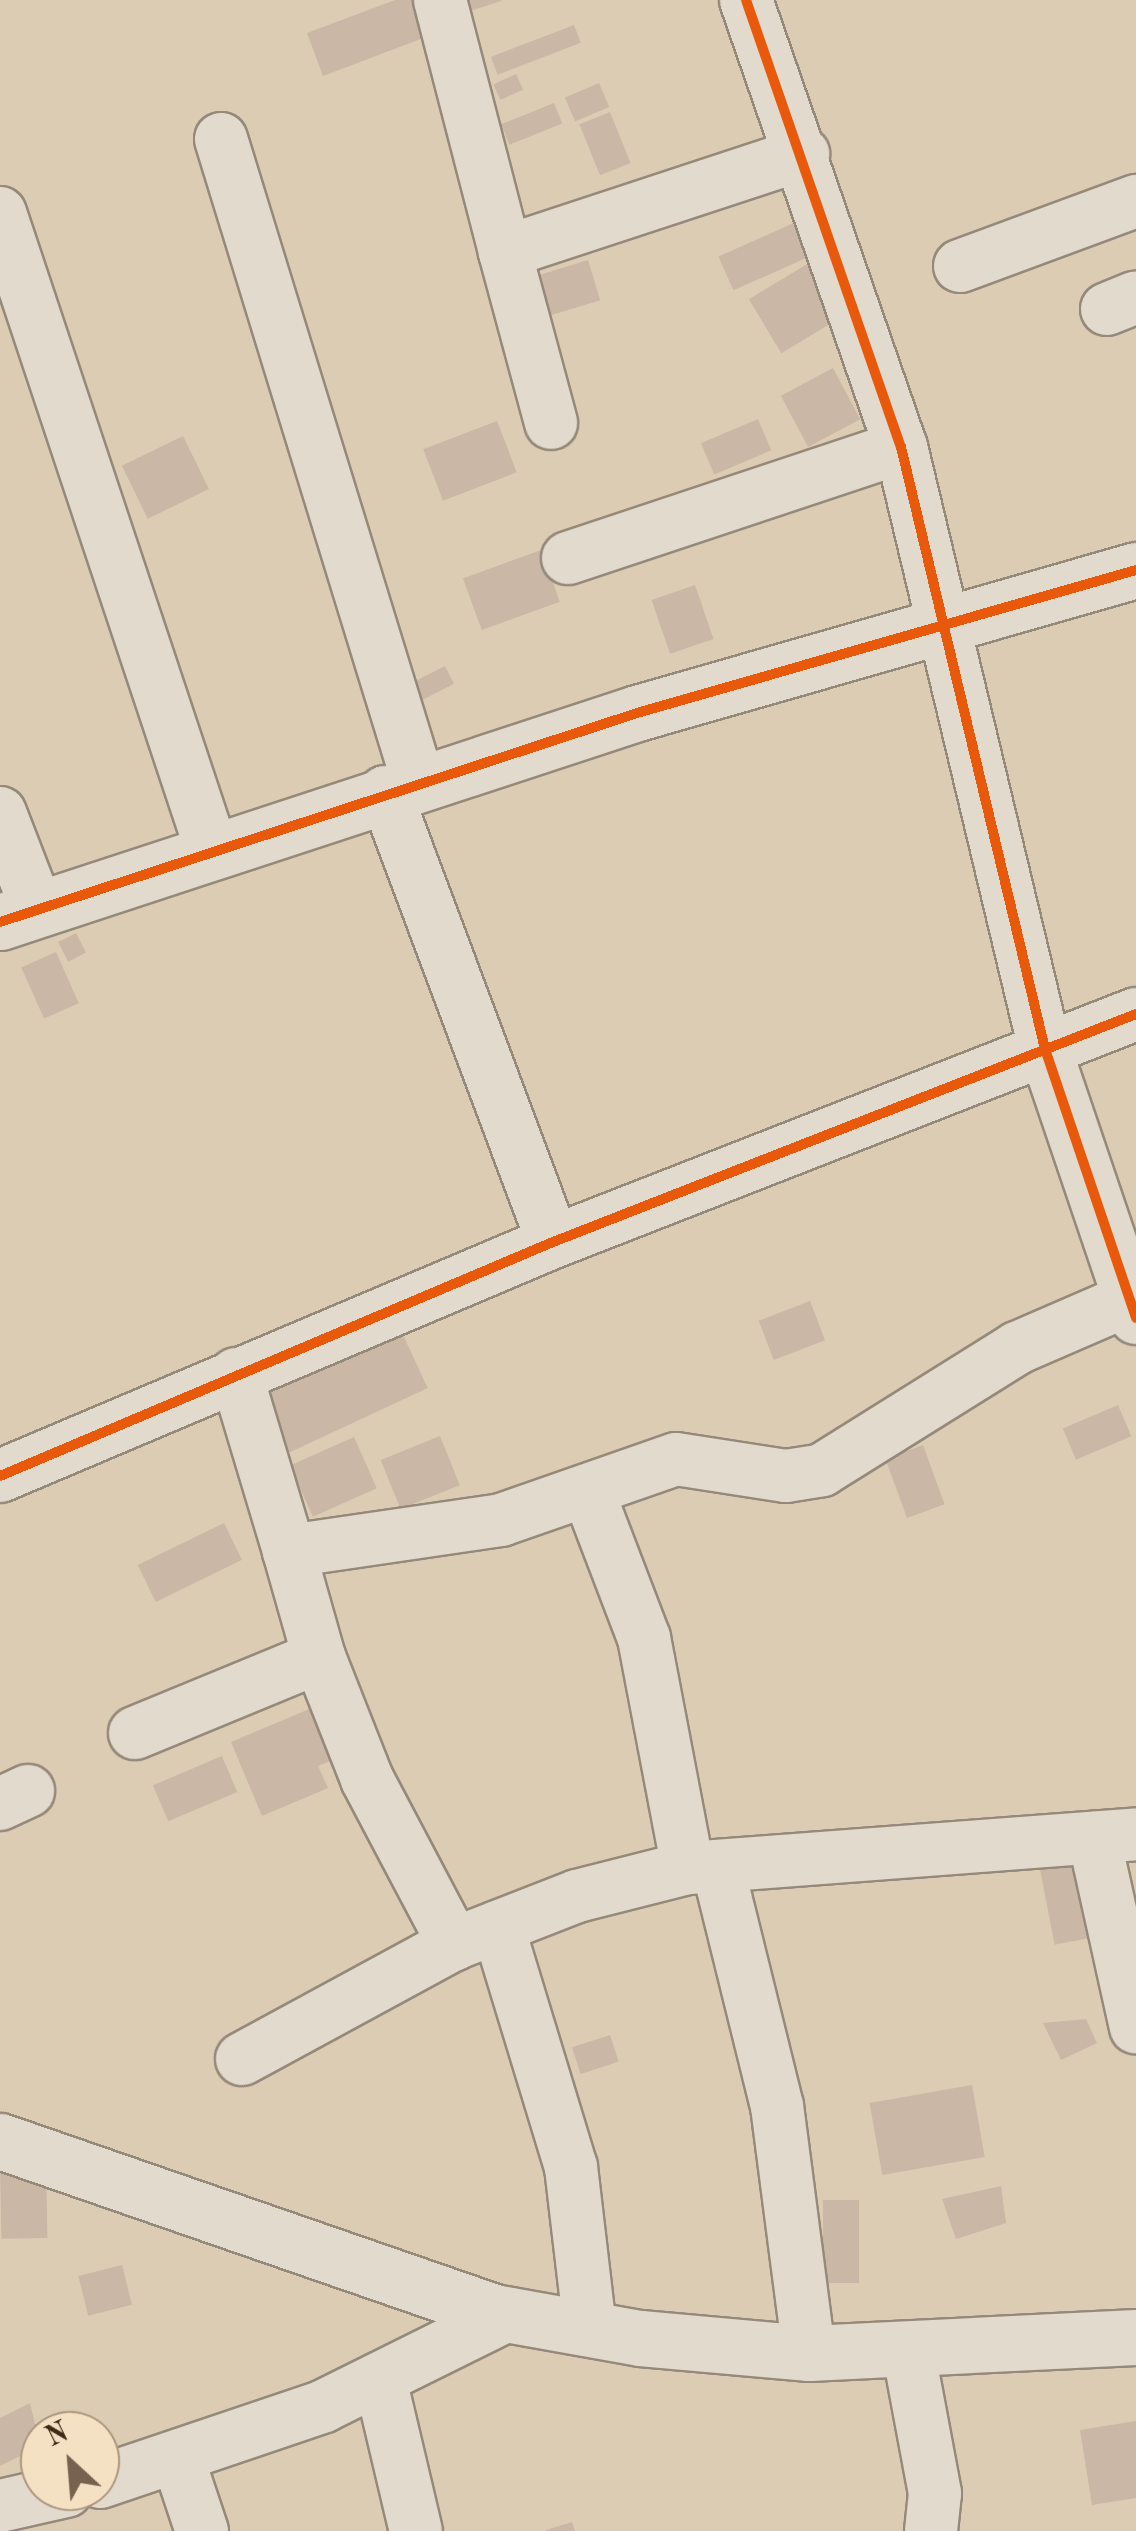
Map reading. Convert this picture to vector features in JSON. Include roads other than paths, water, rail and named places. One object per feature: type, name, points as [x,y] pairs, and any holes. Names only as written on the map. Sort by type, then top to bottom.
[{"type":"street","points":[[440,0],[551,423]]},
{"type":"street","points":[[290,1551],[438,1534],[589,1494],[676,1459],[786,1476],[822,1470],[1017,1348],[1132,1309],[1044,1049],[901,448],[803,154],[746,0]]},
{"type":"street","points":[[221,140],[402,787],[553,1242]]},
{"type":"street","points":[[505,252],[803,154]]},
{"type":"street","points":[[960,266],[1136,201]]},
{"type":"street","points":[[0,213],[211,848]]},
{"type":"street","points":[[568,558],[901,448]]},
{"type":"street","points":[[0,813],[19,915],[402,787],[1136,570]]},
{"type":"street","points":[[0,1476],[553,1242],[1136,1014]]},
{"type":"street","points":[[236,1374],[319,1657],[367,1779],[476,1936],[571,2167],[590,2328]]},
{"type":"street","points":[[589,1494],[644,1638],[703,1868],[776,2106],[810,2353]]},
{"type":"street","points":[[135,1732],[319,1657]]},
{"type":"street","points":[[242,2059],[476,1936],[703,1868],[1115,1836],[1136,2028]]},
{"type":"street","points":[[0,2140],[509,2314],[590,2328],[810,2353],[1136,2337]]},
{"type":"street","points":[[120,2477],[179,2462],[380,2379],[509,2314]]},
{"type":"street","points":[[908,2349],[935,2493],[931,2531]]},
{"type":"street","points":[[380,2379],[416,2531]]},
{"type":"street","points":[[179,2462],[202,2531]]}]
